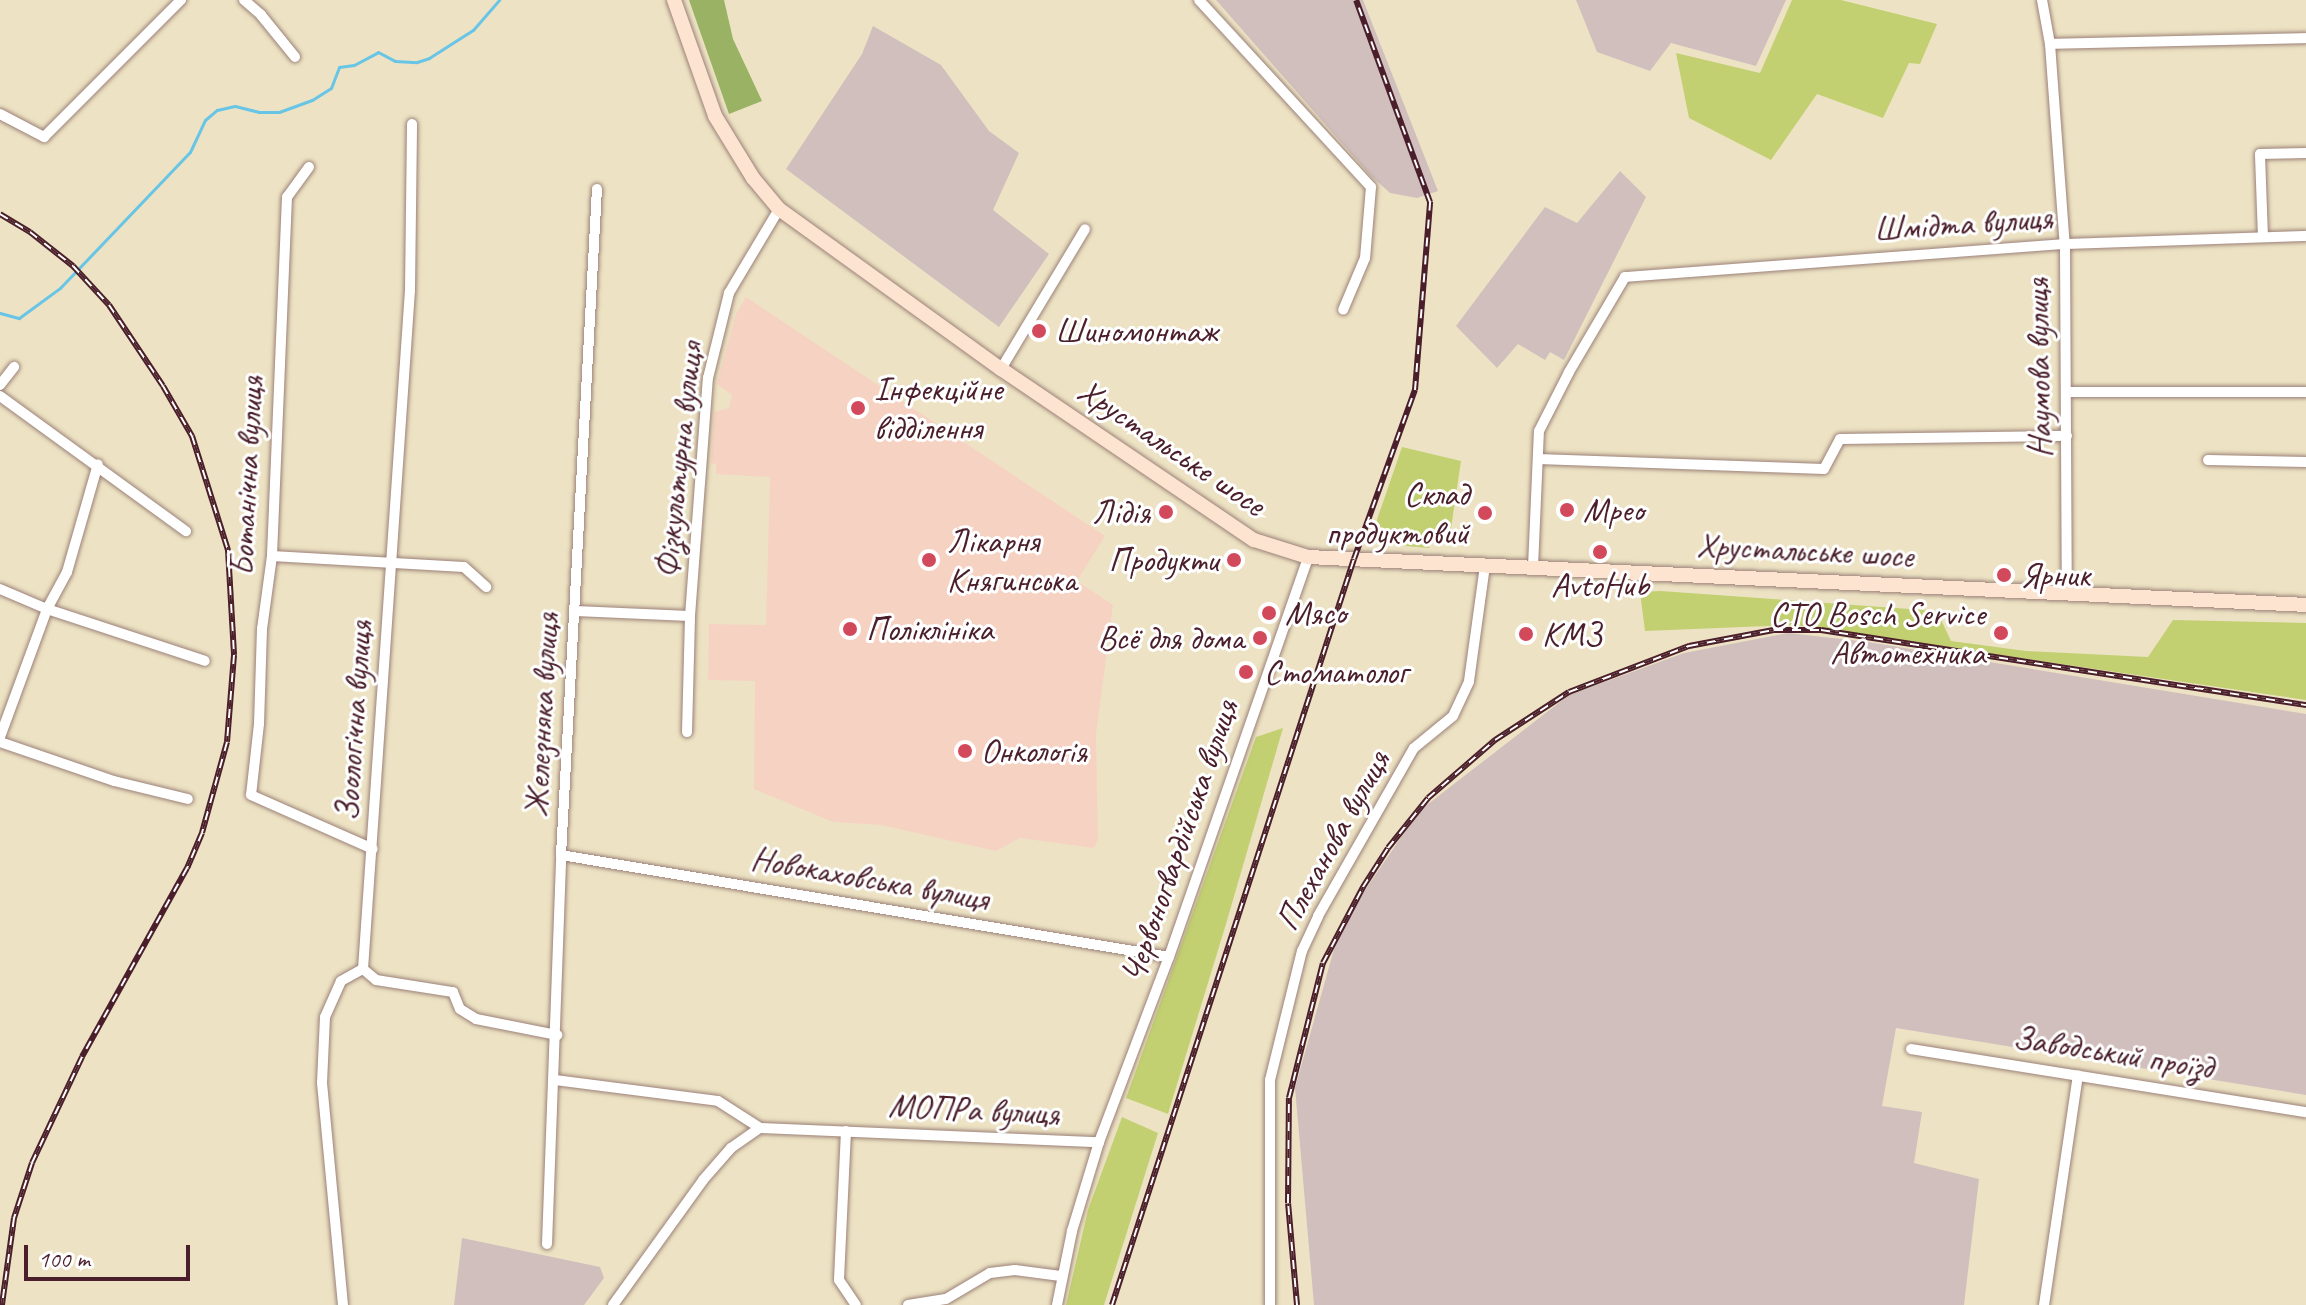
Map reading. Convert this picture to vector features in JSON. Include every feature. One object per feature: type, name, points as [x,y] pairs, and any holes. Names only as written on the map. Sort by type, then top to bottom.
[{"type":"street","points":[[0,114],[44,137],[181,0]]},
{"type":"street","points":[[244,0],[261,15],[295,57]]},
{"type":"street","name":"Хрустальське шосе","points":[[674,0],[715,116],[753,178],[779,209],[1001,369],[1254,540],[1308,557],[2306,605]]},
{"type":"street","points":[[1199,0],[1371,187],[1365,258],[1343,310]]},
{"type":"street","name":"Наумова вулиця","points":[[2043,1],[2050,44],[2064,244],[2067,593]]},
{"type":"street","points":[[2050,44],[2306,38]]},
{"type":"street","name":"Зоологічна вулиця","points":[[363,969],[410,290],[412,124]]},
{"type":"street","points":[[2263,237],[2260,154],[2306,153]]},
{"type":"street","name":"Ботанічна вулиця","points":[[309,167],[287,197],[272,556],[262,629],[259,724],[251,795],[373,849]]},
{"type":"street","name":"Железняка вулиця","points":[[547,1244],[557,1035],[561,855],[597,189]]},
{"type":"street","name":"Фізкультурна вулиця","points":[[687,732],[690,616],[708,378],[729,293],[779,209]]},
{"type":"street","points":[[1001,369],[1085,229]]},
{"type":"street","name":"Шмідта вулиця","points":[[1538,459],[1539,431],[1569,372],[1625,277],[2064,244],[2306,236]]},
{"type":"street","points":[[0,385],[14,367]]},
{"type":"street","points":[[2067,392],[2306,392]]},
{"type":"street","points":[[0,396],[98,464],[186,531]]},
{"type":"street","points":[[1533,567],[1538,459],[1824,469],[1840,439],[2067,436]]},
{"type":"street","points":[[2208,460],[2306,462]]},
{"type":"street","points":[[98,464],[67,572],[47,609],[0,739],[114,781],[188,799]]},
{"type":"street","points":[[272,556],[464,567],[486,587]]},
{"type":"street","name":"Червоногвардійська вулиця","points":[[1057,1305],[1061,1276],[1099,1142],[1169,957],[1308,557]]},
{"type":"street","name":"Плеханова вулиця","points":[[1270,1305],[1270,1080],[1302,951],[1318,916],[1414,748],[1453,716],[1469,681],[1485,565]]},
{"type":"street","points":[[0,589],[47,609],[205,661]]},
{"type":"street","points":[[575,611],[690,616]]},
{"type":"street","name":"Новокаховська вулиця","points":[[561,855],[1169,957]]},
{"type":"street","points":[[343,1305],[322,1083],[325,1017],[341,981],[363,969],[376,980],[453,992],[460,1009],[476,1019],[557,1035]]},
{"type":"street","name":"Заводський проїзд","points":[[1911,1049],[2306,1112]]},
{"type":"street","points":[[2044,1305],[2078,1075]]},
{"type":"street","points":[[555,1080],[718,1101],[760,1128],[731,1148],[703,1180],[613,1305]]},
{"type":"street","name":"МОПРа вулиця","points":[[760,1128],[1099,1142]]},
{"type":"street","name":"МОПРа вулиця","points":[[846,1131],[839,1280],[856,1305]]},
{"type":"street","points":[[908,1305],[946,1299],[990,1273],[1015,1270],[1061,1276]]},
{"type":"shaded area","points":[[1216,0],[1363,0],[1438,191],[1417,198],[1390,193],[1369,174]]},
{"type":"shaded area","points":[[1576,0],[1786,0],[1756,66],[1671,43],[1650,71],[1597,52]]},
{"type":"shaded area","points":[[873,26],[941,65],[989,131],[1019,153],[993,210],[1049,254],[999,327],[786,169],[862,54]]},
{"type":"shaded area","points":[[1620,171],[1646,197],[1564,360],[1550,352],[1545,360],[1518,344],[1497,368],[1456,326],[1545,207],[1577,223]]},
{"type":"shaded area","name":"Лікарня Княгинська","points":[[746,297],[1105,536],[1077,581],[1113,605],[1096,734],[1098,840],[1094,848],[1020,838],[996,851],[881,825],[833,822],[754,789],[755,681],[708,680],[709,624],[766,625],[770,477],[716,474],[716,464],[711,463],[714,412],[729,408],[732,395],[717,384],[736,314]]},
{"type":"shaded area","points":[[1788,633],[1868,642],[2306,714],[2306,1095],[1896,1028],[1882,1106],[1922,1112],[1914,1163],[1979,1179],[1964,1305],[1314,1305],[1295,1088],[1336,942],[1350,912],[1419,811],[1569,695],[1684,653]]},
{"type":"shaded area","points":[[462,1238],[600,1267],[604,1278],[584,1305],[454,1305]]},
{"type":"green space","points":[[689,0],[724,0],[733,39],[762,101],[729,114]]},
{"type":"green space","points":[[1792,0],[1841,0],[1937,24],[1920,64],[1909,63],[1883,118],[1817,94],[1771,160],[1689,118],[1676,53],[1760,73]]},
{"type":"green space","points":[[1402,447],[1461,461],[1450,535],[1432,533],[1429,548],[1369,543]]},
{"type":"green space","points":[[1640,592],[1937,611],[1951,641],[2026,651],[2148,657],[2173,620],[2306,623],[2306,700],[1795,625],[1645,631]]},
{"type":"green space","points":[[1283,728],[1168,1114],[1126,1098],[1256,737]]},
{"type":"green space","points":[[1122,1117],[1158,1133],[1104,1305],[1066,1305],[1088,1210]]},
{"type":"waterway","points":[[0,313],[19,318],[60,288],[190,152],[205,120],[217,110],[235,106],[259,112],[279,112],[312,100],[331,88],[339,67],[354,65],[378,52],[395,61],[417,62],[429,58],[473,30],[499,0]]},
{"type":"railway","points":[[1112,1305],[1354,559],[1415,390],[1430,202],[1356,0]]},
{"type":"railway","points":[[0,214],[30,232],[73,266],[109,305],[192,436],[228,550],[234,655],[227,742],[202,833],[187,868],[82,1057],[32,1163],[14,1218],[2,1305]]},
{"type":"railway","points":[[1297,1305],[1288,1203],[1289,1098],[1323,963],[1363,887],[1388,848],[1428,798],[1495,740],[1569,692],[1689,646],[1774,630],[1821,630],[2306,705]]},
{"type":"place","name":"Шиномонтаж","points":[[1039,331]]},
{"type":"place","name":"Інфекційне відділення","points":[[858,408]]},
{"type":"place","name":"Мрео","points":[[1567,510]]},
{"type":"place","name":"Лідія","points":[[1166,512]]},
{"type":"place","name":"Склад продуктовий","points":[[1485,513]]},
{"type":"place","name":"AvtoHub","points":[[1600,552]]},
{"type":"place","name":"Лікарня Княгинська","points":[[929,560]]},
{"type":"place","name":"Продукти","points":[[1234,560]]},
{"type":"place","name":"Ярник","points":[[2004,575]]},
{"type":"place","name":"Мясо","points":[[1269,613]]},
{"type":"place","name":"Поліклініка","points":[[850,629]]},
{"type":"place","name":"СТО Bosch Service Автотехника","points":[[2001,633]]},
{"type":"place","name":"КМЗ","points":[[1526,634]]},
{"type":"place","name":"Всё для дома","points":[[1260,638]]},
{"type":"place","name":"Стоматолог","points":[[1246,672]]},
{"type":"place","name":"Онкологія","points":[[965,751]]}]
